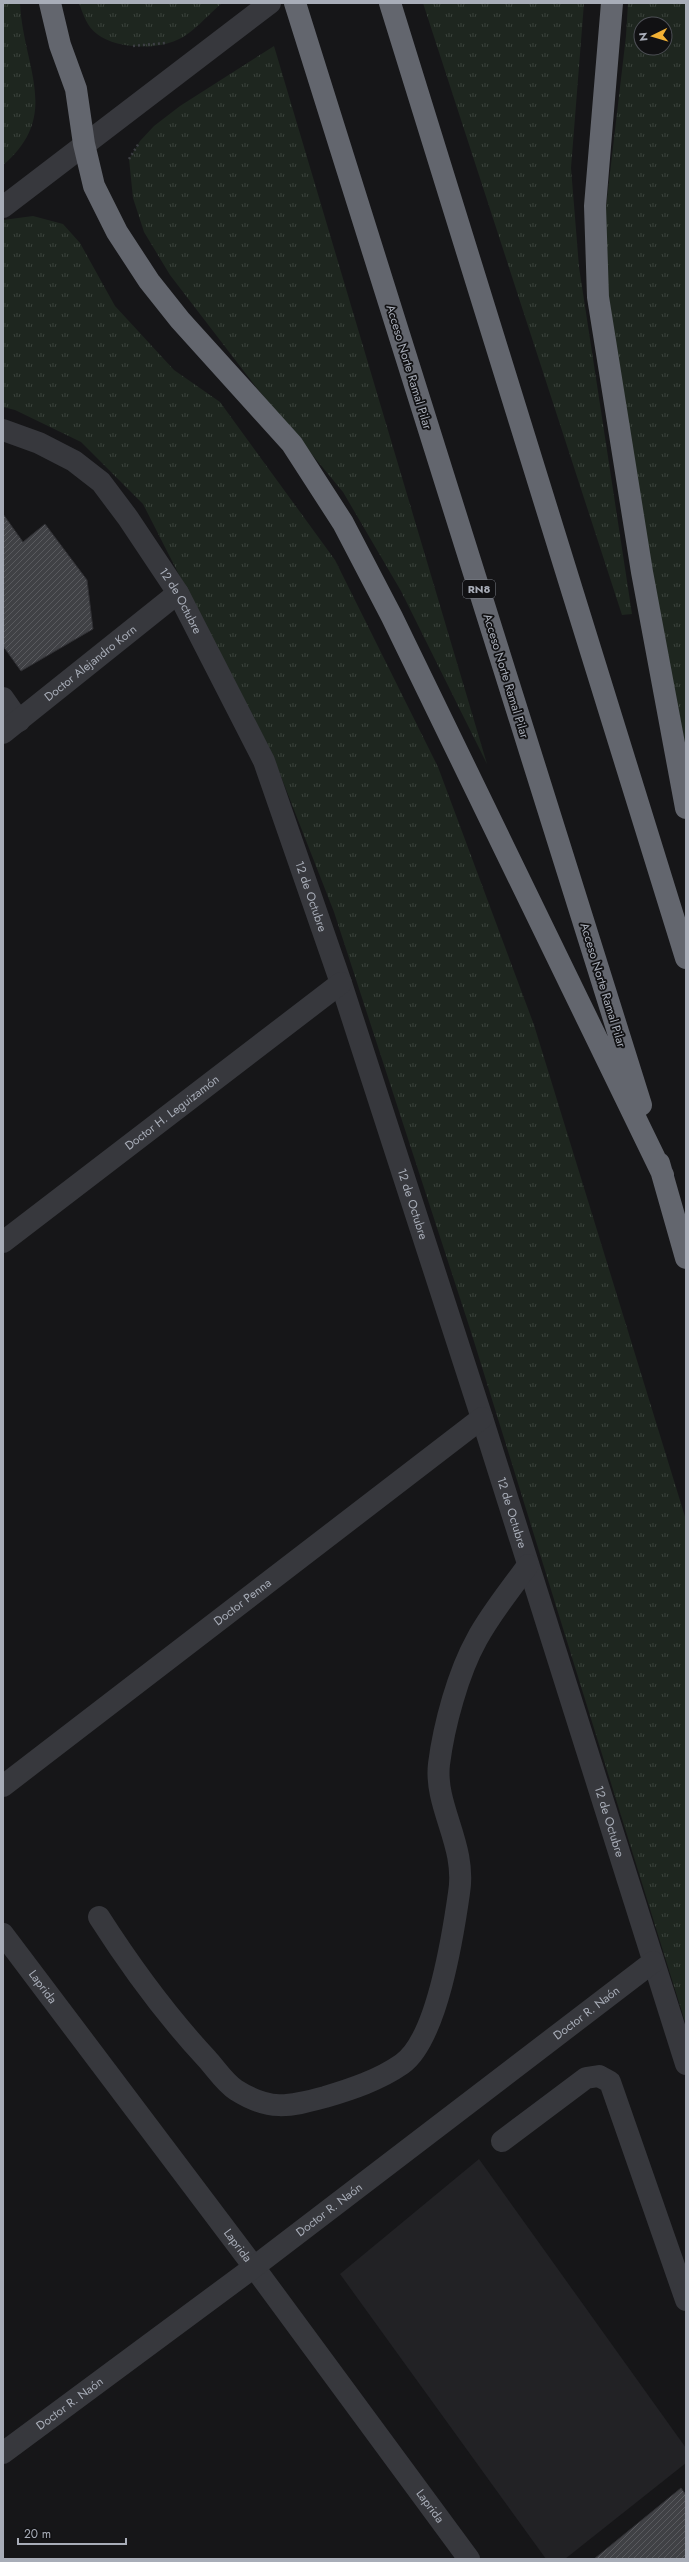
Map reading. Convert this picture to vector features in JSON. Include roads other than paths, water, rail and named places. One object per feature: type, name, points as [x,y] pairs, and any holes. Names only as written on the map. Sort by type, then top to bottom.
[{"type":"highway","points":[[50,3],[60,46],[76,89],[84,144],[94,186],[117,232],[149,281],[180,320],[292,444],[343,523],[392,617],[663,1176]]},
{"type":"highway","name":"Acceso Norte Ramal Pilar","points":[[296,3],[663,1176],[686,1258]]},
{"type":"highway","points":[[390,3],[686,958]]},
{"type":"highway","points":[[612,3],[595,206],[598,297],[642,572],[686,808]]},
{"type":"street","points":[[3,207],[270,3]]},
{"type":"street","name":"12 de Octubre","points":[[3,430],[39,443],[74,461],[100,482],[128,518],[178,593],[264,761],[342,983],[482,1418],[686,2064]]},
{"type":"street","name":"Doctor Alejandro Korn","points":[[11,727],[178,593]]},
{"type":"street","points":[[3,698],[11,727]]},
{"type":"street","name":"Doctor H. Leguizamón","points":[[3,1242],[342,983]]},
{"type":"street","name":"Doctor Penna","points":[[3,1786],[482,1418]]},
{"type":"street","points":[[99,1916],[135,1973],[194,2046],[234,2089],[266,2105],[296,2105],[361,2086],[404,2063],[423,2038],[429,2023],[446,1964],[460,1890],[459,1854],[439,1791],[439,1766],[455,1692],[477,1639],[528,1565]]},
{"type":"street","name":"Laprida","points":[[3,1934],[254,2267],[469,2559]]},
{"type":"street","name":"Doctor R. Naón","points":[[3,2453],[254,2267],[653,1962]]},
{"type":"street","points":[[502,2141],[586,2078],[599,2076],[610,2082],[686,2300]]}]
